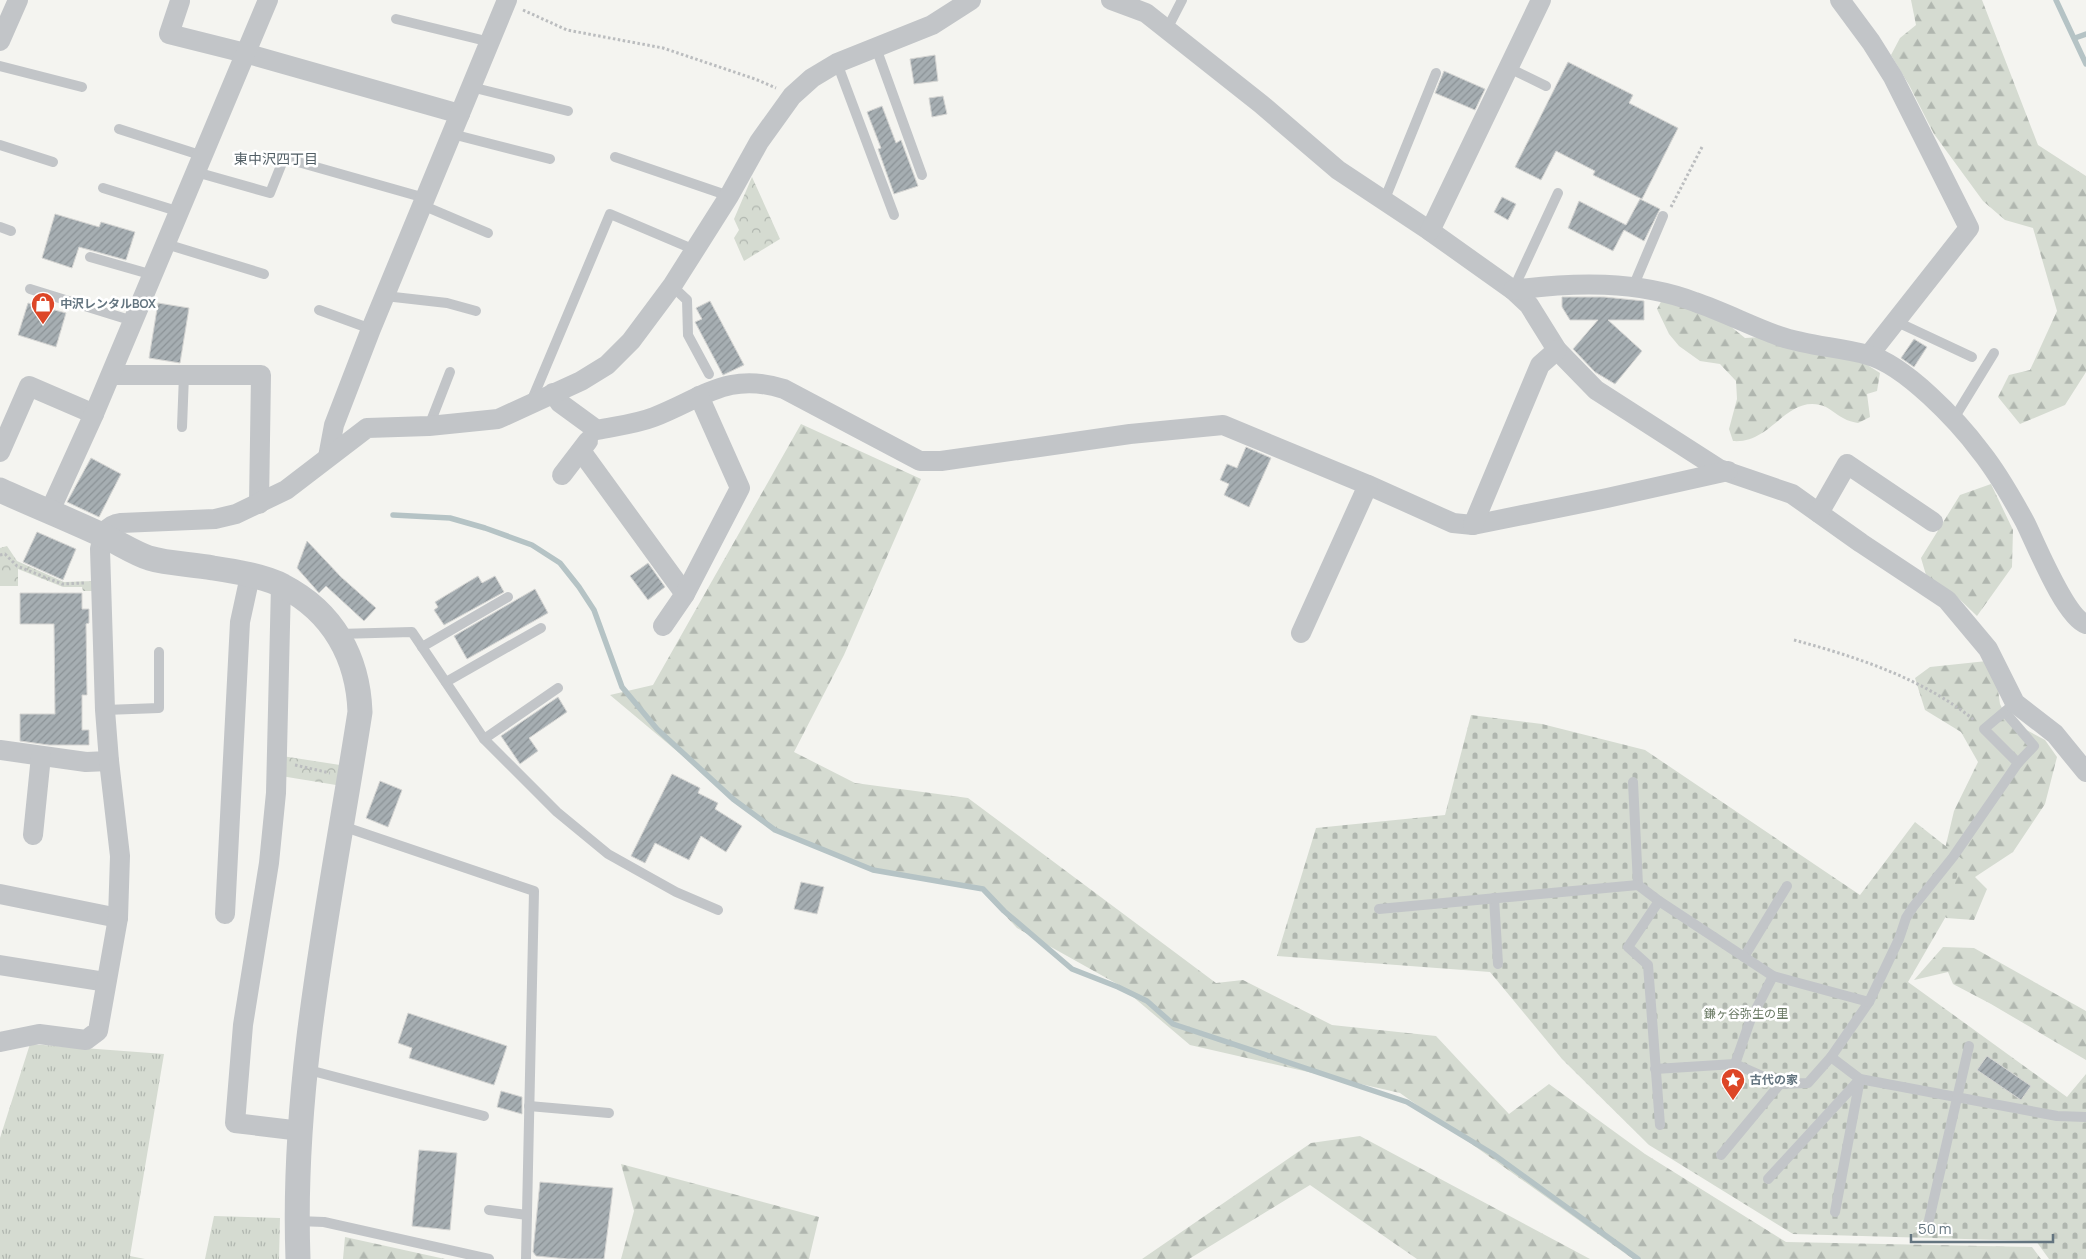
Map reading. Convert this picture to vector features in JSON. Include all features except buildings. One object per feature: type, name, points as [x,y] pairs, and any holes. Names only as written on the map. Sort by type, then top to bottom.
[{"type":"street","points":[[0,41],[18,0]]},
{"type":"street","points":[[49,513],[94,414],[268,0]]},
{"type":"street","points":[[0,1042],[39,1034],[86,1040],[98,1031],[118,918],[120,856],[105,710],[100,549],[103,535],[112,524],[214,519],[236,514],[286,490],[367,428],[429,426],[498,419],[581,381],[607,365],[631,341],[672,286],[729,196],[759,142],[792,96],[812,78],[837,63],[932,25],[971,0]]},
{"type":"street","points":[[1430,231],[1541,0]]},
{"type":"street","points":[[1840,0],[1871,42],[1893,77],[1969,228],[1869,355]]},
{"type":"street","points":[[180,1],[169,34],[246,53],[460,114]]},
{"type":"street","points":[[1118,1],[1146,13],[1166,31],[1261,104],[1338,170],[1430,231],[1513,290],[1529,305],[1557,350],[1596,390],[1719,469],[1792,494],[1947,600],[1988,649],[2010,707],[2055,734],[2086,772]]},
{"type":"street","points":[[328,456],[334,425],[371,329],[506,3]]},
{"type":"street","points":[[1513,290],[1550,285],[1651,289],[1694,301],[1780,337],[1869,355],[1890,365],[1911,379],[1953,420],[1982,452],[2024,521],[2055,584],[2080,622],[2086,624]]},
{"type":"street","points":[[1473,525],[1540,365],[1557,350]]},
{"type":"street","points":[[111,374],[260,375],[259,504]]},
{"type":"street","points":[[562,475],[597,430],[653,418],[698,396],[727,385],[765,383],[784,390],[920,461],[941,461],[1130,434],[1223,426],[1368,485],[1453,523],[1473,525],[1728,471]]},
{"type":"street","points":[[0,452],[29,386],[94,414]]},
{"type":"street","points":[[553,393],[560,403],[597,430]]},
{"type":"street","points":[[663,626],[685,594],[740,488],[698,396]]},
{"type":"street","points":[[581,451],[685,594]]},
{"type":"street","points":[[1819,513],[1846,464],[1933,522]]},
{"type":"street","points":[[1301,633],[1368,485]]},
{"type":"street","points":[[3,494],[103,535],[148,558],[215,568],[281,585],[298,594],[333,627],[354,667],[359,689],[360,712],[304,1069],[297,1221],[298,1259]]},
{"type":"street","points":[[225,914],[240,622],[250,576]]},
{"type":"street","points":[[281,585],[276,792],[269,863],[243,1025],[234,1123],[301,1131]]},
{"type":"street","points":[[0,750],[86,762],[109,761]]},
{"type":"street","points":[[33,834],[41,756]]},
{"type":"street","points":[[0,894],[118,918]]},
{"type":"street","points":[[0,965],[106,982]]},
{"type":"lane","points":[[1166,31],[1182,0]]},
{"type":"lane","points":[[396,19],[490,42]]},
{"type":"lane","points":[[876,48],[922,175]]},
{"type":"lane","points":[[837,63],[894,214]]},
{"type":"lane","points":[[0,66],[82,88]]},
{"type":"lane","points":[[1509,68],[1546,86]]},
{"type":"lane","points":[[1384,201],[1436,73]]},
{"type":"lane","points":[[471,87],[568,111]]},
{"type":"lane","points":[[118,129],[270,193],[284,158],[424,201],[488,233]]},
{"type":"lane","points":[[452,134],[550,159]]},
{"type":"lane","points":[[0,145],[53,162]]},
{"type":"lane","points":[[615,157],[729,196]]},
{"type":"lane","points":[[103,188],[180,212]]},
{"type":"lane","points":[[1513,290],[1558,193]]},
{"type":"lane","points":[[531,403],[610,214],[695,250]]},
{"type":"lane","points":[[1633,287],[1663,216]]},
{"type":"lane","points":[[0,227],[11,231]]},
{"type":"lane","points":[[166,244],[264,274]]},
{"type":"lane","points":[[90,257],[153,275]]},
{"type":"lane","points":[[672,286],[687,300],[688,336],[708,374]]},
{"type":"lane","points":[[30,289],[133,321]]},
{"type":"lane","points":[[384,296],[447,303],[476,311]]},
{"type":"lane","points":[[319,310],[371,329]]},
{"type":"lane","points":[[1895,321],[1972,357]]},
{"type":"lane","points":[[1953,420],[1994,353]]},
{"type":"lane","points":[[429,426],[450,372]]},
{"type":"lane","points":[[182,427],[184,375]]},
{"type":"lane","points":[[422,647],[508,597]]},
{"type":"lane","points":[[446,682],[541,628]]},
{"type":"lane","points":[[337,634],[412,632],[484,739],[557,812],[608,854],[676,892],[718,910]]},
{"type":"lane","points":[[105,710],[159,708],[159,652]]},
{"type":"lane","points":[[484,739],[558,688]]},
{"type":"lane","points":[[1656,1069],[1735,1064],[1780,1084],[1808,1083],[1831,1057],[1870,1002],[1899,939],[1906,918],[1953,857],[2018,763],[2034,746],[2010,707],[1984,729],[2018,763]]},
{"type":"lane","points":[[1633,782],[1638,885]]},
{"type":"lane","points":[[342,826],[534,891],[526,1259]]},
{"type":"lane","points":[[1379,909],[1638,885],[1658,901],[1773,976],[1870,1002]]},
{"type":"lane","points":[[1744,957],[1787,886]]},
{"type":"lane","points":[[1494,898],[1498,964]]},
{"type":"lane","points":[[1658,901],[1628,947],[1648,965],[1660,1125]]},
{"type":"lane","points":[[1735,1064],[1750,1021],[1773,976]]},
{"type":"lane","points":[[1929,1220],[1969,1046]]},
{"type":"lane","points":[[1831,1057],[1860,1079],[2057,1116],[2086,1117]]},
{"type":"lane","points":[[304,1069],[484,1116]]},
{"type":"lane","points":[[1768,1179],[1860,1079]]},
{"type":"lane","points":[[1835,1212],[1860,1079]]},
{"type":"lane","points":[[1721,1154],[1780,1084]]},
{"type":"lane","points":[[529,1106],[609,1113]]},
{"type":"lane","points":[[489,1210],[527,1215]]},
{"type":"lane","points":[[297,1221],[324,1222],[489,1259]]},
{"type":"path","points":[[506,3],[567,30],[663,48],[755,79],[792,96]]},
{"type":"path","points":[[1663,216],[1667,215],[1702,147]]},
{"type":"path","points":[[0,555],[5,554],[18,566],[62,584],[101,583]]},
{"type":"path","points":[[1794,640],[1874,666],[1929,689],[1952,702],[1984,729]]},
{"type":"path","points":[[277,761],[331,774]]},
{"type":"green space","points":[[1911,0],[1982,0],[2038,145],[2086,176],[2086,372],[2065,405],[2020,424],[1998,397],[2009,375],[2030,370],[2057,311],[2033,228],[2005,220],[1983,201],[1934,134],[1908,83],[1891,55],[1900,38],[1916,25]]},
{"type":"green space","points":[[752,177],[780,239],[744,261],[734,238],[739,230],[734,219]]},
{"type":"green space","points":[[1663,298],[1724,321],[1745,338],[1762,337],[1861,361],[1880,373],[1877,391],[1867,394],[1870,417],[1856,423],[1840,417],[1823,406],[1808,404],[1787,414],[1758,436],[1746,440],[1733,441],[1729,429],[1737,399],[1736,381],[1720,364],[1700,361],[1679,346],[1669,334],[1657,309]]},
{"type":"green space","points":[[801,424],[921,479],[844,655],[794,752],[855,783],[968,798],[1216,983],[1243,980],[1332,1025],[1436,1036],[1509,1114],[1549,1084],[1645,1154],[1786,1242],[2032,1247],[2041,1259],[1633,1259],[1400,1093],[1190,1045],[1119,985],[1017,928],[980,889],[870,871],[765,825],[610,695],[653,685]]},
{"type":"green space","points":[[1991,484],[2013,530],[2012,567],[1977,616],[1953,593],[1926,575],[1921,558],[1960,495]]},
{"type":"green space","points":[[7,546],[17,561],[64,582],[94,581],[94,591],[83,591],[82,587],[63,587],[18,569],[18,586],[0,586],[0,548]]},
{"type":"green space","points":[[1987,661],[1996,675],[2000,704],[2008,720],[2045,740],[2057,757],[2045,804],[2013,852],[1975,877],[1987,889],[1974,920],[1946,918],[1933,899],[1954,811],[1978,762],[1961,732],[1925,710],[1915,678],[1930,667]]},
{"type":"green space","name":"鎌ヶ谷弥生の里","points":[[1471,715],[1542,724],[1645,750],[1860,895],[1915,822],[1962,859],[1945,918],[1908,982],[2067,1097],[2086,1074],[2086,1259],[2049,1259],[2036,1241],[1793,1234],[1649,1145],[1562,1059],[1490,972],[1277,956],[1316,828],[1445,815]]},
{"type":"green space","points":[[282,756],[340,765],[336,785],[281,776]]},
{"type":"green space","points":[[1943,947],[1974,948],[2086,1011],[2086,1060],[1953,984],[1948,972],[1914,980]]},
{"type":"green space","points":[[30,1044],[164,1054],[130,1256],[145,1259],[0,1259],[0,1138]]},
{"type":"green space","points":[[1360,1136],[1590,1259],[1417,1259],[1310,1185],[1189,1259],[1142,1259],[1311,1143]]},
{"type":"green space","points":[[621,1164],[819,1217],[809,1259],[621,1259],[634,1211]]},
{"type":"green space","points":[[214,1216],[280,1218],[279,1259],[205,1259]]},
{"type":"green space","points":[[345,1237],[445,1259],[343,1259]]},
{"type":"waterway","points":[[2056,0],[2086,64]]},
{"type":"waterway","points":[[2075,38],[2086,34]]},
{"type":"waterway","points":[[393,515],[450,518],[485,528],[532,545],[560,563],[594,610],[622,687],[657,729],[733,799],[775,830],[873,870],[983,889],[1004,911],[1072,969],[1147,1001],[1173,1024],[1407,1102],[1493,1154],[1638,1259]]},
{"type":"place","name":"中沢レンタルBOX","points":[[43,325]]},
{"type":"place","name":"古代の家","points":[[1733,1101]]},
{"type":"district","name":"東中沢四丁目","points":[[276,159]]}]
